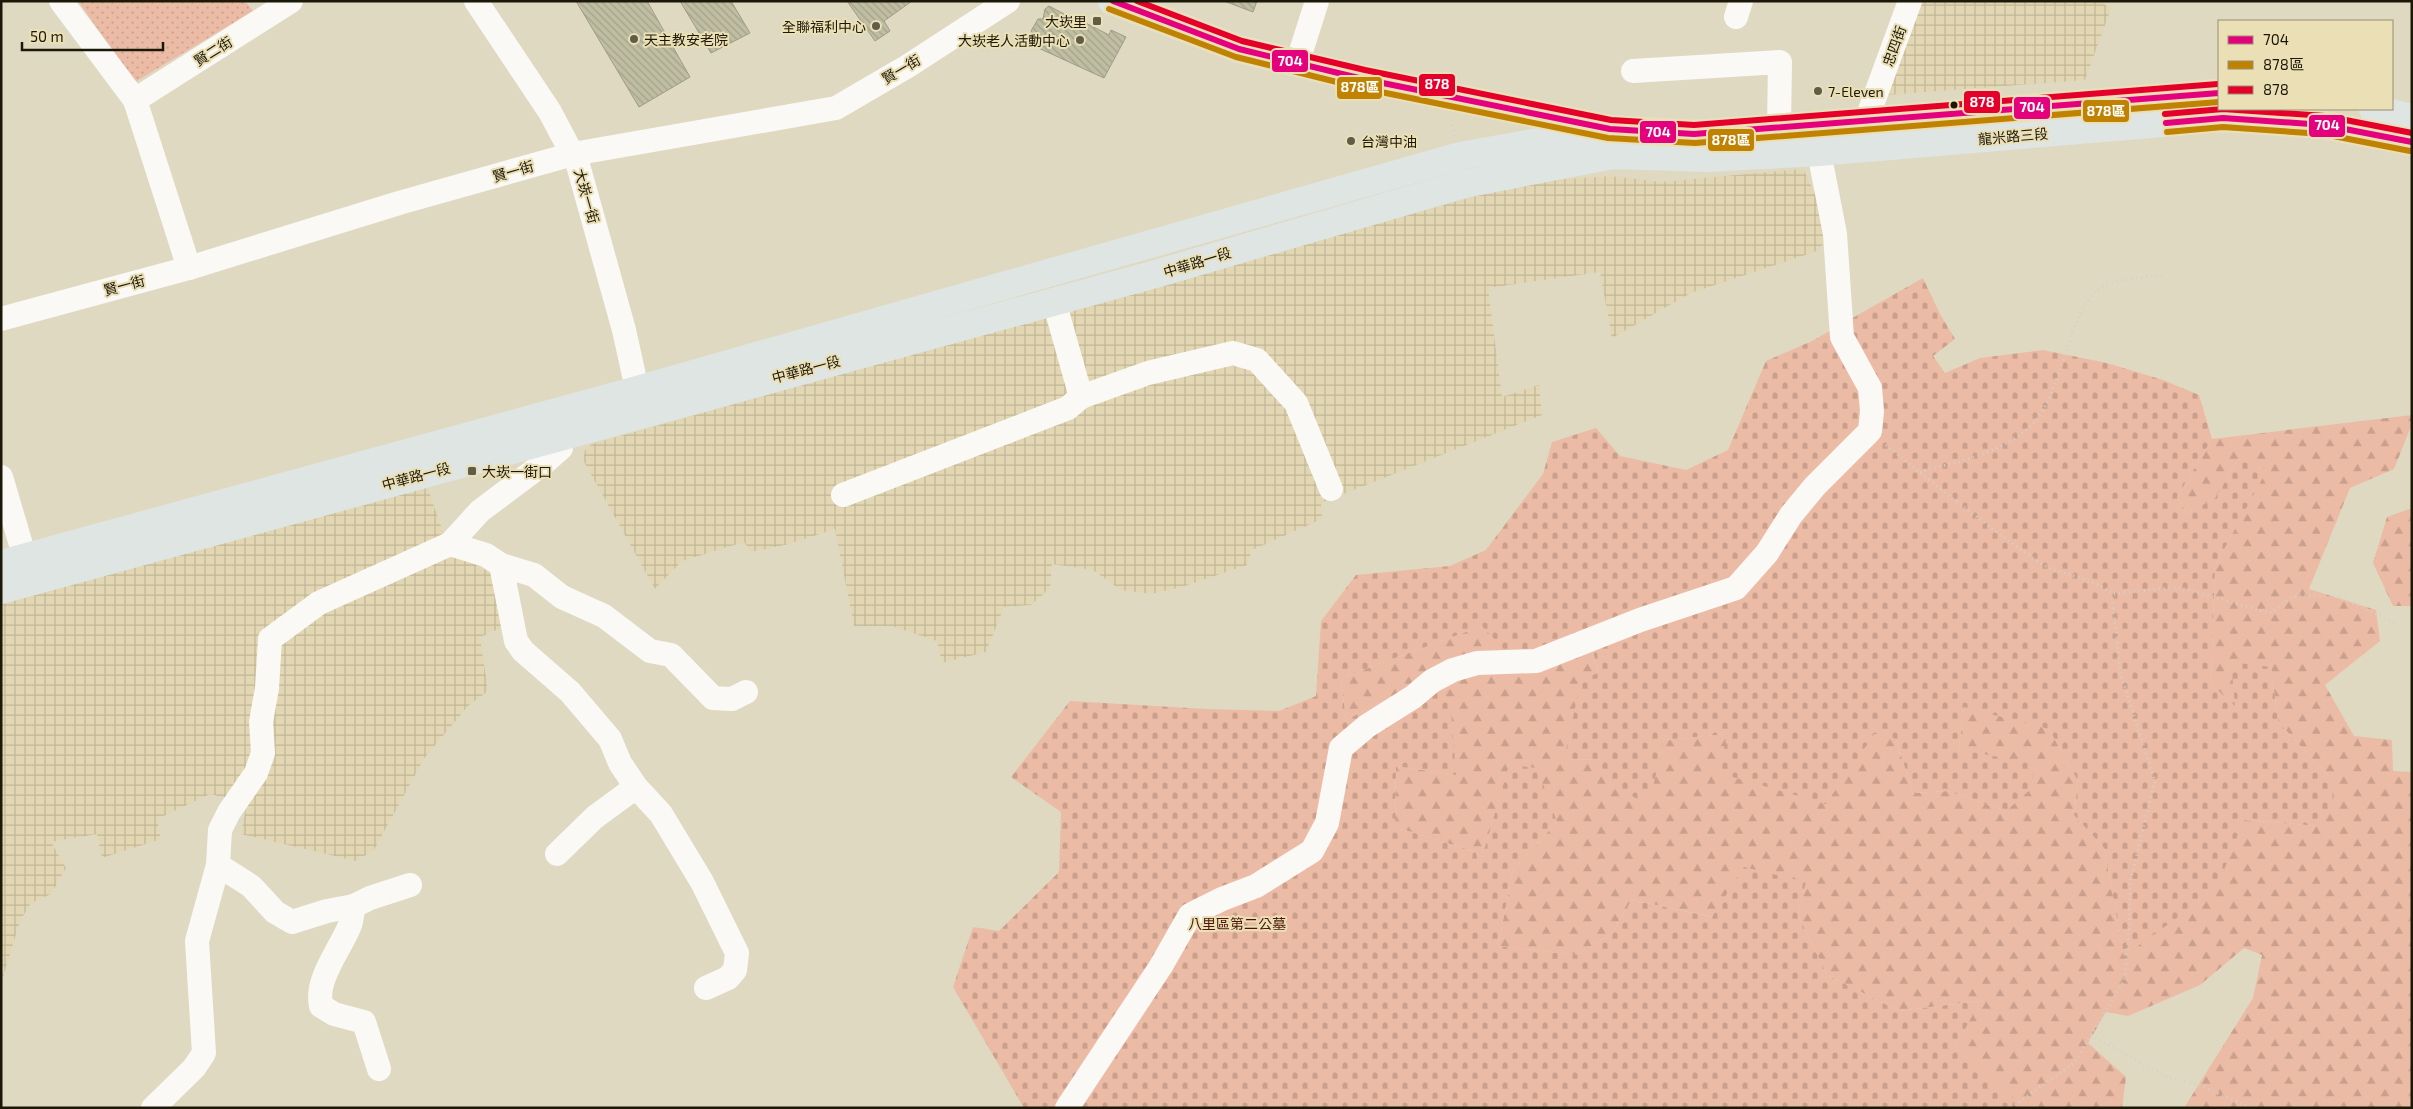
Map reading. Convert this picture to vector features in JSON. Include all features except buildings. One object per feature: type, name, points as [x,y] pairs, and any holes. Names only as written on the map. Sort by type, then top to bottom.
[{"type":"main road","points":[[1112,1],[1239,49],[1297,64],[1464,101],[1611,142]]},
{"type":"main road","name":"龍米路三段","points":[[1611,142],[1708,158],[1819,152],[1866,135],[2101,101],[2218,93]]},
{"type":"main road","points":[[2377,110],[2412,118]]},
{"type":"main road","name":"龍米路三段","points":[[1611,142],[1779,127],[1866,135],[2223,118],[2324,125],[2412,142]]},
{"type":"main road","name":"中華路一段","points":[[1,590],[19,567],[640,402],[1054,301],[1159,273],[1611,142]]},
{"type":"main road","name":"中華路一段","points":[[640,402],[1460,156],[1611,142]]},
{"type":"street","points":[[61,1],[135,100],[189,268]]},
{"type":"street","name":"賢二街","points":[[135,100],[258,10],[291,1]]},
{"type":"street","name":"大崁一街","points":[[476,1],[550,112],[578,165],[624,330],[640,402]]},
{"type":"street","name":"賢一街","points":[[1,318],[189,268],[399,202],[572,154],[836,108],[908,66],[1008,1]]},
{"type":"street","points":[[1297,64],[1317,1]]},
{"type":"street","name":"忠四街","points":[[1866,135],[1910,1]]},
{"type":"street","points":[[1633,71],[1780,62],[1779,127]]},
{"type":"street","points":[[1067,1108],[1161,966],[1190,915],[1222,899],[1256,886],[1312,851],[1328,823],[1341,748],[1367,726],[1413,697],[1432,681],[1453,670],[1478,663],[1536,661],[1640,620],[1736,588],[1768,553],[1790,516],[1815,486],[1870,431],[1872,411],[1870,388],[1842,337],[1835,234],[1819,152]]},
{"type":"street","points":[[1054,301],[1080,396]]},
{"type":"street","points":[[843,495],[1068,408],[1080,396],[1148,373],[1233,352],[1257,360],[1296,403],[1331,489]]},
{"type":"street","points":[[154,1108],[194,1068],[204,1053],[197,941],[218,865],[220,830],[229,812],[256,773],[263,753],[261,722],[267,688],[270,639],[319,603],[450,544],[480,511],[544,463],[560,448],[559,424]]},
{"type":"street","points":[[1,477],[19,567]]},
{"type":"street","points":[[450,544],[486,554],[501,565],[534,575],[562,597],[604,616],[650,651],[671,655],[713,698],[732,700],[746,692]]},
{"type":"street","points":[[501,565],[516,641],[523,650],[570,692],[610,739],[620,763],[636,787],[661,814],[702,882],[737,954],[735,970],[728,978],[706,988]]},
{"type":"street","points":[[557,854],[595,817],[636,787]]},
{"type":"street","points":[[218,865],[251,886],[275,912],[292,922],[327,911],[354,906],[370,898],[410,885]]},
{"type":"street","points":[[354,906],[350,924],[318,996],[321,1006],[334,1014],[364,1022],[379,1069]]},
{"type":"path","points":[[1919,472],[1993,451],[2026,430],[2048,405],[2082,308],[2104,286],[2164,275]]},
{"type":"path","points":[[1870,431],[1919,472],[2041,563],[2102,584],[2112,594],[2120,672],[2155,781],[2130,882],[2130,932],[2124,981],[2074,1063],[2011,1108]]},
{"type":"path","points":[[2112,594],[2177,586],[2270,613],[2293,596],[2335,596],[2398,624]]},
{"type":"path","points":[[2091,1035],[2165,1076],[2204,1087],[2251,1108]]},
{"type":"shaded area","points":[[1919,1],[2098,1],[2111,8],[2085,80],[1887,95]]},
{"type":"shaded area","points":[[1803,169],[1834,232],[1817,251],[1691,293],[1612,338],[1600,272],[1488,288],[1502,397],[1539,385],[1542,415],[1321,503],[1322,519],[1252,550],[1247,565],[1182,587],[1151,594],[1121,590],[1093,570],[1052,564],[1050,588],[1031,605],[1004,607],[986,652],[942,663],[937,641],[892,626],[854,626],[835,529],[789,544],[751,552],[744,542],[682,561],[655,589],[583,460],[585,450],[592,444],[1526,182],[1610,176],[1661,182]]},
{"type":"shaded area","points":[[426,484],[450,551],[491,573],[506,626],[480,637],[488,691],[468,706],[425,757],[374,850],[356,861],[241,834],[247,803],[210,794],[157,819],[161,839],[102,858],[97,834],[51,842],[66,868],[51,894],[31,903],[20,921],[1,984],[1,603]]},
{"type":"green space","points":[[78,1],[245,1],[253,11],[135,82]]},
{"type":"green space","name":"八里區第二公墓","points":[[1923,278],[1940,314],[1955,339],[1933,356],[1945,373],[1980,358],[2043,350],[2107,363],[2163,380],[2199,395],[2212,439],[2177,497],[2187,514],[2215,498],[2239,459],[2267,470],[2215,566],[2211,684],[2235,706],[2231,662],[2271,667],[2278,722],[2330,778],[2334,801],[2319,826],[2244,820],[2216,890],[2124,956],[2104,848],[2074,815],[2078,781],[2049,729],[1963,707],[1959,749],[2033,764],[2032,788],[2006,811],[1948,791],[1913,793],[1896,739],[1875,733],[1826,804],[1719,773],[1727,734],[1664,740],[1649,804],[1609,786],[1599,759],[1564,760],[1581,680],[1598,673],[1590,637],[1520,667],[1482,626],[1341,678],[1346,720],[1422,681],[1450,699],[1456,775],[1396,766],[1395,827],[1476,852],[1479,868],[1509,765],[1537,768],[1557,822],[1513,870],[1498,946],[1576,955],[1611,934],[1632,900],[1712,917],[1744,867],[1806,882],[1798,915],[1827,975],[1899,1011],[1980,1001],[1955,1048],[2013,1097],[2012,1108],[1024,1108],[953,987],[973,927],[999,931],[1059,872],[1061,812],[1011,777],[1070,701],[1279,711],[1316,696],[1321,621],[1356,575],[1450,566],[1486,550],[1543,474],[1552,442],[1596,428],[1620,456],[1686,470],[1728,450],[1766,361],[1812,341]]},
{"type":"green space","points":[[2412,415],[2412,424],[2394,469],[2350,488],[2309,589],[2376,610],[2380,641],[2325,685],[2354,736],[2392,740],[2393,771],[2412,772],[2412,1108],[2184,1108],[2253,998],[2262,955],[2244,948],[2200,985],[2128,1016],[2106,1012],[2088,1043],[2126,1077],[2122,1108],[2012,1108],[2012,1097],[1955,1048],[1979,1001],[1899,1011],[1827,975],[1798,915],[1806,882],[1713,917],[1632,900],[1611,934],[1576,955],[1498,946],[1513,870],[1557,822],[1509,766],[1479,869],[1476,852],[1395,827],[1396,766],[1456,775],[1422,681],[1346,720],[1341,678],[1482,626],[1590,636],[1598,674],[1564,760],[1599,759],[1648,804],[1664,740],[1727,734],[1875,732],[1896,739],[1913,793],[1948,791],[2006,811],[1959,749],[1963,706],[2049,729],[2078,781],[2074,815],[2104,848],[2124,955],[2215,890],[2244,820],[2319,826],[2330,778],[2278,722],[2271,667],[2235,707],[2211,684],[2215,566],[2266,470],[2239,459],[2215,498],[2187,514],[2177,497],[2212,439]]},
{"type":"green space","points":[[2412,508],[2412,606],[2393,606],[2373,563],[2387,517]]},
{"type":"transit line","name":"704","points":[[1113,1],[1239,49],[1363,79],[1610,129],[1694,134],[2218,93]]},
{"type":"transit line","name":"878","points":[[1137,1],[1242,41],[1365,70],[1611,120],[1694,125],[2218,84]]},
{"type":"transit line","name":"878區","points":[[1109,9],[1236,57],[1361,88],[1608,138],[1695,143],[2218,102]]},
{"type":"transit line","name":"878","points":[[2165,114],[2218,109]]},
{"type":"transit line","name":"878","points":[[2238,110],[2325,116],[2412,133]]},
{"type":"transit line","name":"704","points":[[2166,123],[2223,118],[2324,125],[2412,142]]},
{"type":"transit line","name":"878區","points":[[2167,132],[2223,127],[2323,134],[2410,151]]},
{"type":"place","name":"大崁里","points":[[1097,21]]},
{"type":"place","name":"全聯福利中心","points":[[876,26]]},
{"type":"place","name":"天主教安老院","points":[[634,39]]},
{"type":"place","name":"大崁老人活動中心","points":[[1080,40]]},
{"type":"place","name":"7-Eleven","points":[[1818,91]]},
{"type":"place","name":"台灣中油","points":[[1351,141]]},
{"type":"place","name":"大崁一街口","points":[[472,471]]}]
